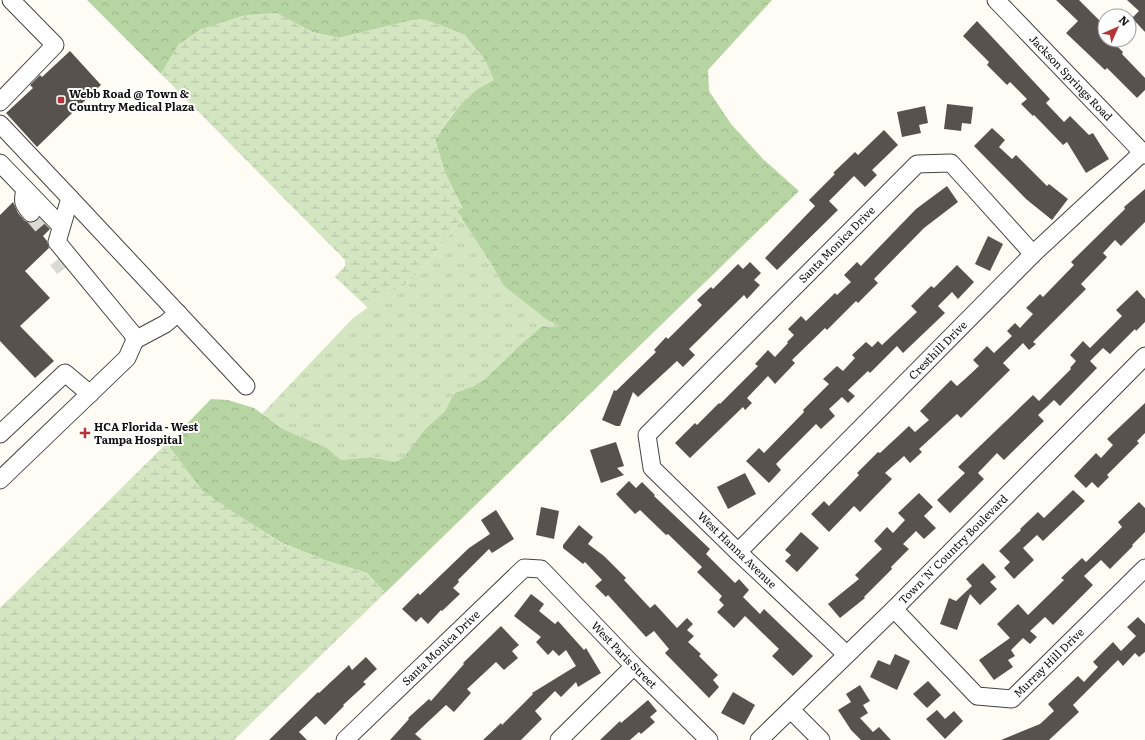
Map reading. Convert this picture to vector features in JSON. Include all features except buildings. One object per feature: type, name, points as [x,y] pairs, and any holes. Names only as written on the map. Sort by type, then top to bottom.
[{"type":"street","points":[[0,102],[55,45],[11,0]]},
{"type":"street","name":"Jackson Springs Road","points":[[996,0],[1144,154]]},
{"type":"street","points":[[0,124],[246,386]]},
{"type":"street","name":"Cresthill Drive","points":[[738,552],[1033,254],[1144,154]]},
{"type":"street","points":[[0,163],[25,189],[55,233],[66,265],[132,333],[135,340]]},
{"type":"street","name":"Santa Monica Drive","points":[[647,435],[917,164],[951,163],[1033,254]]},
{"type":"street","points":[[25,189],[23,199],[24,204],[31,213]]},
{"type":"street","points":[[55,233],[70,198]]},
{"type":"street","points":[[0,480],[128,358],[135,340],[165,324],[178,314]]},
{"type":"street","name":"Town 'N' Country Boulevard","points":[[759,740],[1143,361]]},
{"type":"street","points":[[0,434],[65,373],[90,394]]},
{"type":"street","name":"West Hanna Avenue","points":[[647,435],[652,468],[846,654]]},
{"type":"street","name":"Santa Monica Drive","points":[[345,740],[524,568],[541,569]]},
{"type":"street","name":"Murray Hill Drive","points":[[894,608],[977,696],[1012,700],[1145,568]]},
{"type":"street","name":"West Paris Street","points":[[541,569],[634,666],[709,740]]},
{"type":"street","points":[[559,740],[634,666]]},
{"type":"street","points":[[791,710],[821,740]]},
{"type":"green space","points":[[87,0],[772,0],[708,70],[709,91],[731,124],[763,159],[799,191],[385,593],[367,573],[324,560],[280,542],[202,491],[169,447],[179,432],[211,399],[228,400],[254,408],[283,429],[327,448],[341,460],[371,457],[395,462],[404,457],[425,429],[445,411],[455,393],[472,387],[484,380],[542,326],[557,327],[559,325],[549,321],[503,285],[492,265],[457,211],[462,207],[445,173],[435,140],[465,99],[477,89],[493,80],[424,19],[409,21],[339,38],[312,32],[276,13],[179,44],[161,74]]},
{"type":"green space","points":[[276,13],[312,32],[339,38],[409,21],[424,19],[464,34],[485,59],[494,80],[476,90],[453,113],[435,140],[445,173],[462,207],[457,211],[462,218],[430,260],[408,283],[381,298],[368,308],[335,277],[345,266],[345,260],[161,74],[179,44],[201,29],[245,15]]},
{"type":"green space","points":[[462,218],[503,285],[560,325],[557,327],[542,326],[484,380],[451,399],[445,411],[425,429],[404,457],[395,462],[371,457],[341,460],[327,448],[283,429],[262,414],[352,319],[381,298],[408,283],[430,260]]},
{"type":"green space","points":[[168,442],[169,447],[202,490],[242,518],[280,542],[324,560],[367,573],[385,593],[234,740],[0,740],[0,608]]},
{"type":"tunnel","points":[[31,213],[47,232]]},
{"type":"tunnel","points":[[57,260],[64,269]]},
{"type":"place","name":"Webb Road @ Town & Country Medical Plaza","points":[[61,100]]},
{"type":"place","name":"HCA Florida - West Tampa Hospital","points":[[85,433]]}]
